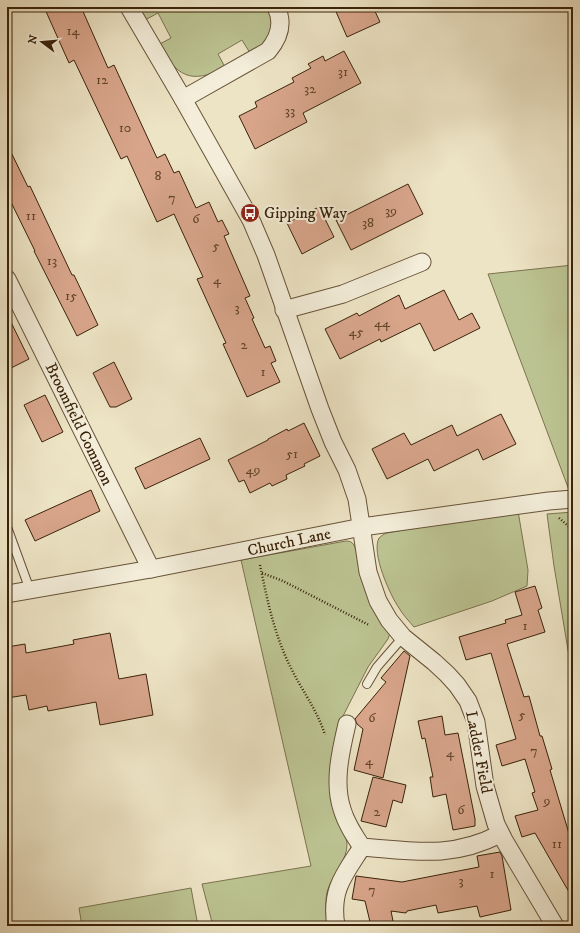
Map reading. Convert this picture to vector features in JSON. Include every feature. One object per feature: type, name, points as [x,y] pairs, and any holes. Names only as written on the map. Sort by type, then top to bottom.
[{"type":"street","points":[[129,7],[251,220],[266,255],[284,310],[320,409],[333,442],[347,470],[357,499],[362,527]]},
{"type":"street","points":[[183,99],[268,51],[279,33],[280,18],[276,7]]},
{"type":"street","points":[[284,310],[343,294],[422,262]]},
{"type":"street","name":"Broomfield Common","points":[[7,279],[151,569]]},
{"type":"street","name":"Church Lane","points":[[7,594],[151,569],[362,527],[549,500],[573,499]]},
{"type":"street","name":"Ladder Field","points":[[362,527],[366,560],[373,588],[378,601],[389,620],[400,633],[447,674],[468,701],[473,712],[479,735],[485,786],[500,834],[555,926]]},
{"type":"street","points":[[347,724],[339,765],[339,797],[347,821],[362,847]]},
{"type":"street","points":[[362,847],[424,852],[449,851],[462,849],[481,843],[500,834]]},
{"type":"street","points":[[336,926],[335,909],[337,889],[345,873],[362,847]]},
{"type":"lane","points":[[7,527],[30,590]]},
{"type":"lane","points":[[367,684],[400,633]]},
{"type":"path","points":[[257,548],[277,634],[283,652],[292,671],[318,715],[326,741]]},
{"type":"path","points":[[262,572],[380,630],[390,633],[400,633]]},
{"type":"green space","points":[[138,7],[268,7],[273,25],[268,40],[250,53],[242,40],[218,54],[225,67],[213,73],[202,76],[193,76],[178,70],[158,45],[171,38],[158,13],[145,20]]},
{"type":"green space","points":[[573,265],[573,490],[569,490],[488,274]]},
{"type":"green space","points":[[518,511],[528,570],[527,586],[492,601],[414,627],[404,616],[395,602],[383,574],[377,553],[379,538],[387,533]]},
{"type":"green space","points":[[573,512],[573,680],[547,514]]},
{"type":"green space","points":[[346,541],[351,542],[354,545],[362,581],[368,597],[375,612],[390,633],[388,639],[368,667],[342,718],[345,832],[347,850],[327,892],[327,926],[213,926],[202,884],[311,866],[241,560]]},
{"type":"green space","points":[[191,888],[198,926],[82,926],[79,908]]},
{"type":"building","points":[[44,7],[81,7],[108,68],[114,65],[157,158],[165,154],[174,173],[179,171],[196,208],[209,202],[218,222],[222,220],[229,234],[224,236],[250,296],[245,298],[254,318],[252,319],[265,348],[270,346],[276,361],[271,363],[280,382],[247,397],[223,344],[226,343],[197,279],[203,277],[174,214],[157,222],[127,156],[121,159],[74,60],[69,63]]},
{"type":"building","points":[[334,7],[373,7],[380,22],[347,37]]},
{"type":"building","points":[[344,51],[361,83],[303,113],[307,122],[255,149],[239,116],[257,107],[255,102],[294,82],[292,78],[311,68],[308,64],[323,56],[325,61]]},
{"type":"building","points":[[7,144],[28,187],[30,186],[72,275],[74,275],[98,325],[77,336],[7,194]]},
{"type":"building","points":[[408,184],[423,214],[351,250],[336,220]]},
{"type":"building","points":[[319,207],[334,237],[302,254],[287,223]]},
{"type":"building","points":[[444,290],[459,320],[472,313],[480,328],[434,351],[420,323],[381,342],[380,339],[340,359],[325,329],[357,313],[359,316],[399,295],[405,309]]},
{"type":"building","points":[[7,314],[29,359],[7,370]]},
{"type":"building","points":[[114,362],[132,399],[116,407],[110,407],[93,373]]},
{"type":"building","points":[[45,395],[63,432],[42,442],[24,405]]},
{"type":"building","points":[[501,414],[516,444],[483,460],[478,449],[434,471],[428,459],[387,479],[372,449],[404,433],[411,445],[452,425],[457,436]]},
{"type":"building","points":[[304,423],[320,456],[304,464],[305,466],[286,475],[287,479],[272,486],[270,483],[250,493],[244,480],[239,482],[228,460],[287,429],[288,431]]},
{"type":"building","points":[[200,438],[210,459],[145,489],[135,468]]},
{"type":"building","points":[[91,490],[100,511],[35,541],[25,520]]},
{"type":"building","points":[[535,586],[542,608],[538,610],[545,632],[507,644],[524,697],[529,696],[540,736],[542,736],[552,769],[550,770],[573,847],[573,899],[535,833],[522,837],[515,816],[538,810],[532,793],[535,792],[525,759],[502,766],[496,745],[516,739],[491,653],[466,660],[459,637],[506,623],[505,620],[522,615],[515,592]]},
{"type":"building","points":[[110,633],[119,679],[146,674],[153,715],[100,725],[96,702],[48,711],[47,706],[29,710],[26,695],[7,698],[7,647],[25,644],[26,653],[74,644],[73,640]]},
{"type":"building","points":[[404,651],[410,656],[383,778],[354,770],[363,729],[357,724],[355,719],[386,682],[381,678]]},
{"type":"building","points":[[442,716],[445,735],[458,733],[475,819],[475,826],[453,830],[446,794],[433,797],[430,777],[433,777],[425,738],[422,739],[418,721]]},
{"type":"building","points":[[373,777],[406,785],[402,803],[393,800],[386,827],[361,821]]},
{"type":"building","points":[[500,852],[502,856],[511,910],[480,917],[477,906],[438,913],[436,905],[407,911],[406,913],[391,911],[394,926],[371,926],[365,901],[352,899],[356,876],[402,882],[479,867],[477,856]]},
{"type":"place","name":"Gipping Way","points":[[250,213]]}]
